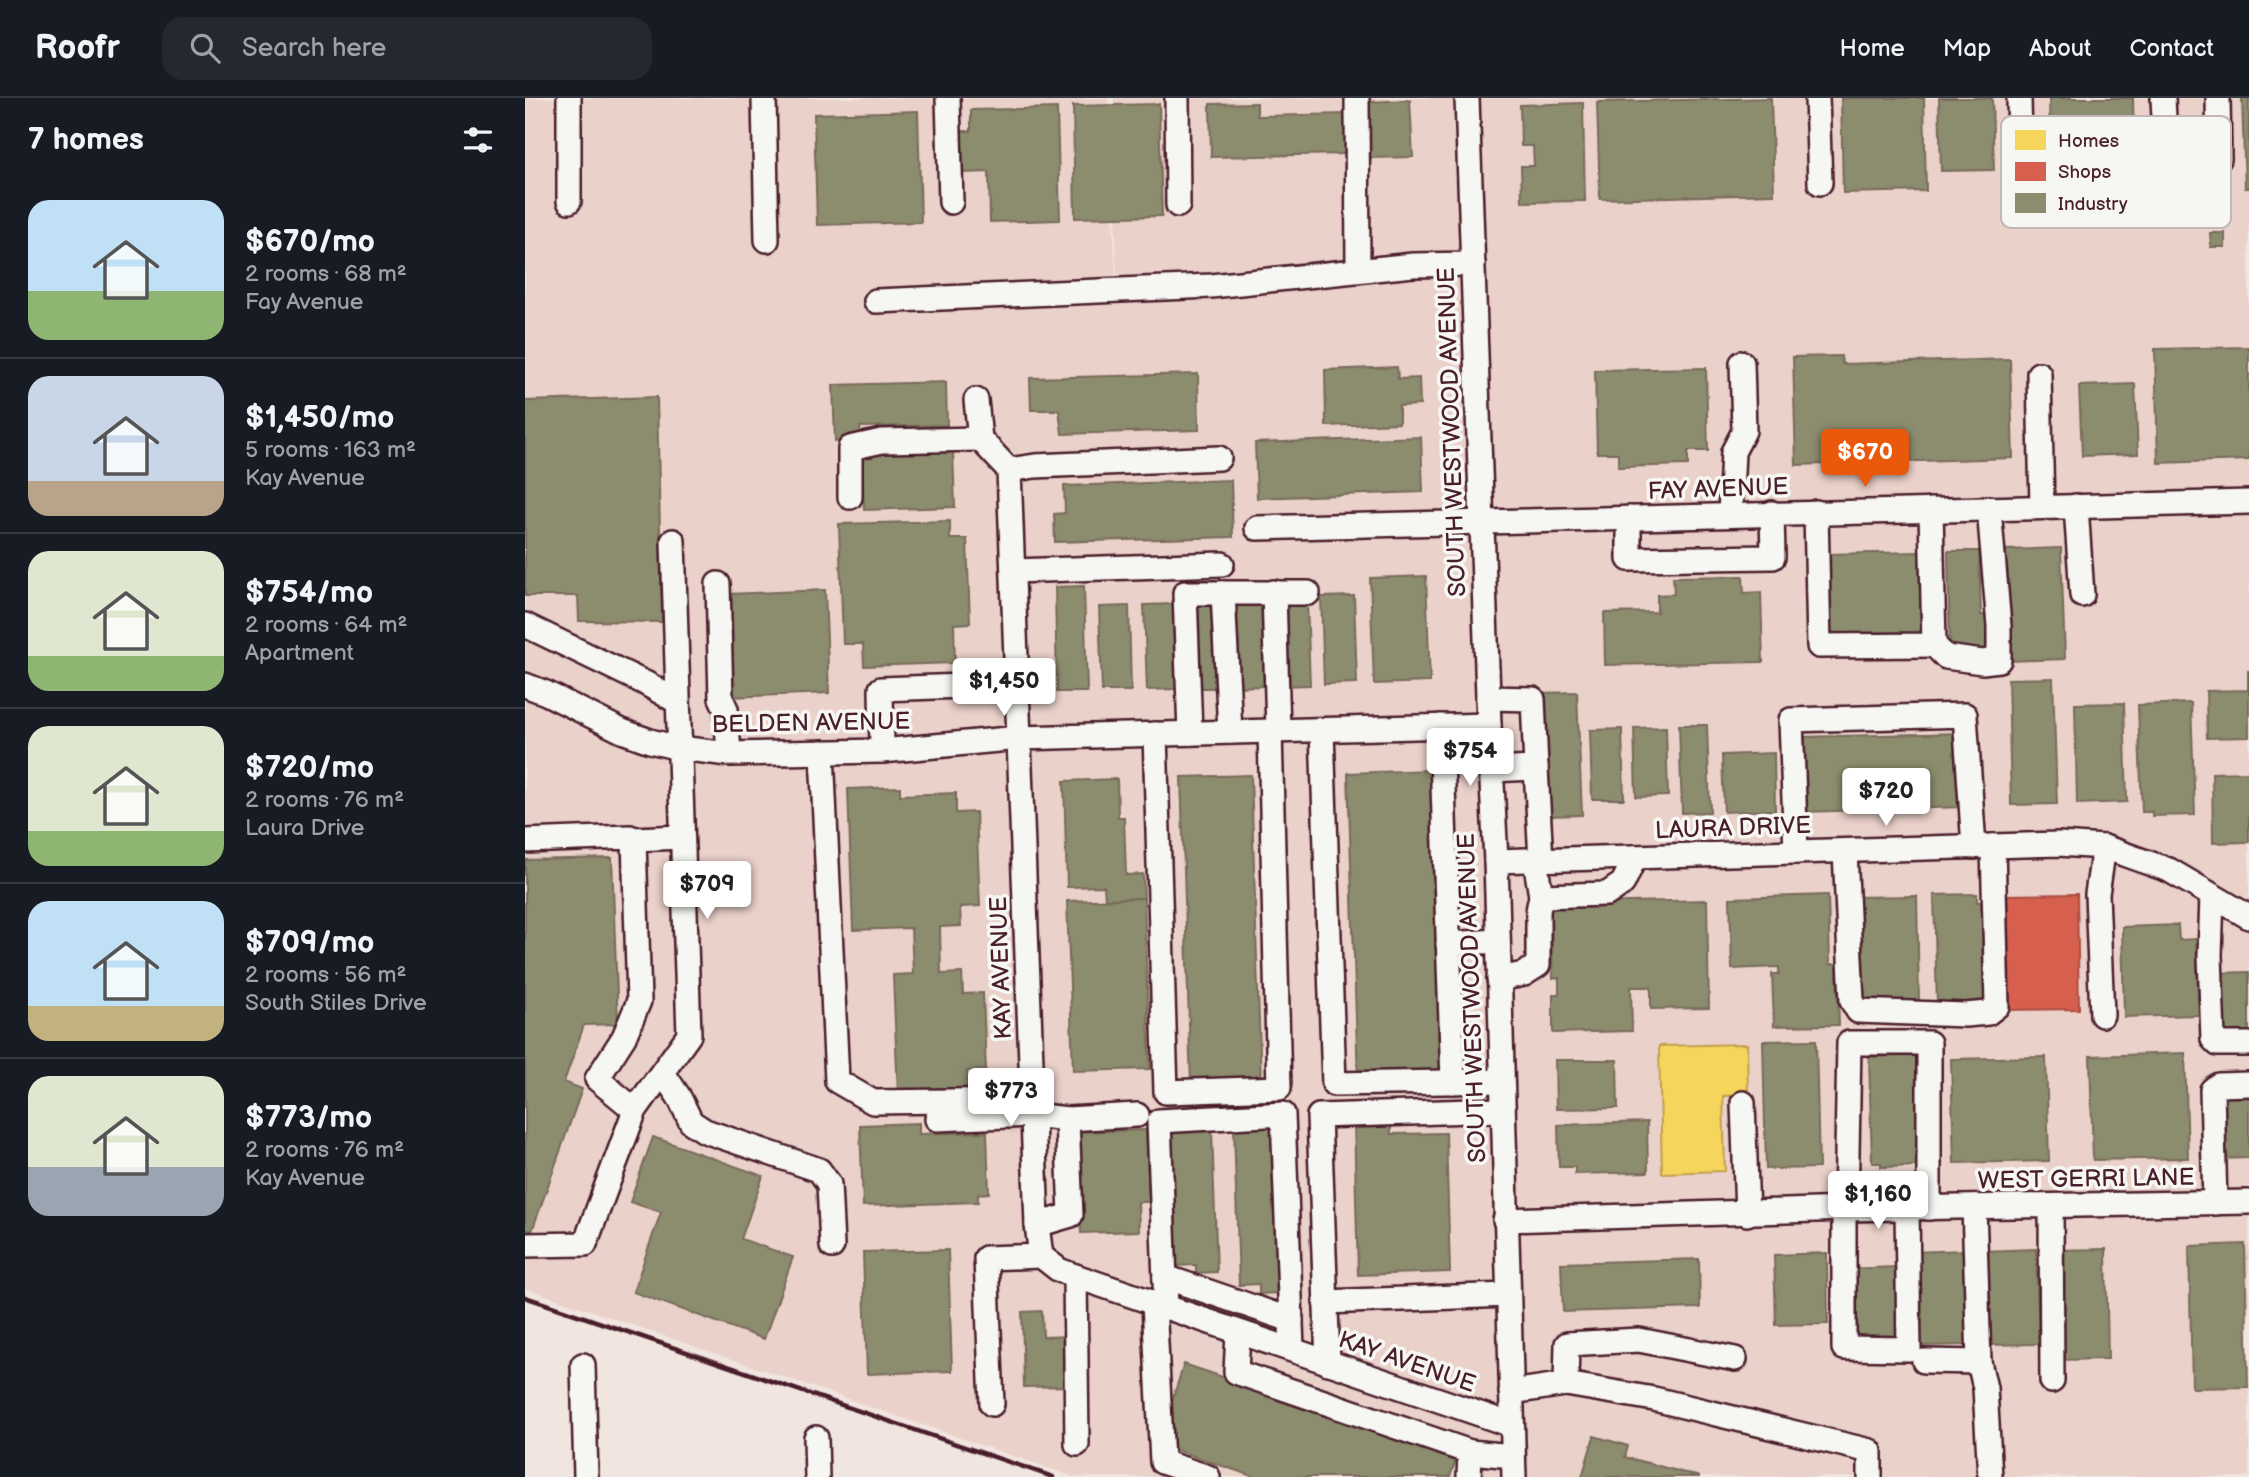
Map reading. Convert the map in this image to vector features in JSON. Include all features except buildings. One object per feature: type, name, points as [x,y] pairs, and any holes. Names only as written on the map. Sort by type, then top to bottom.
[{"type":"street","points":[[569,98],[569,201]]},
{"type":"street","points":[[764,98],[768,240]]},
{"type":"street","points":[[948,98],[951,202]]},
{"type":"street","points":[[1177,98],[1178,205]]},
{"type":"street","points":[[1357,98],[1358,270]]},
{"type":"street","name":"SOUTH WESTWOOD AVENUE","points":[[1467,98],[1496,861],[1513,1466]]},
{"type":"street","points":[[1817,98],[1820,183]]},
{"type":"street","points":[[2019,98],[2019,116]]},
{"type":"street","points":[[2163,98],[2164,116]]},
{"type":"street","points":[[2218,98],[2218,116]]},
{"type":"street","points":[[876,301],[1211,286],[1412,265],[1473,264]]},
{"type":"street","points":[[1730,515],[1733,452],[1744,431],[1742,363]]},
{"type":"street","points":[[2039,374],[2042,507]]},
{"type":"street","points":[[976,400],[980,439],[1009,470],[1035,466],[1219,458]]},
{"type":"street","points":[[850,498],[850,448],[882,440],[980,439]]},
{"type":"street","name":"KAY AVENUE","points":[[1009,470],[1037,1225],[1041,1256],[1059,1270],[1075,1276],[1512,1424]]},
{"type":"street","name":"FAY AVENUE","points":[[1257,528],[2249,502]]},
{"type":"street","points":[[2076,506],[2082,595]]},
{"type":"street","points":[[1931,510],[1934,645],[1946,657],[1982,662],[1999,660],[2000,626],[1989,508]]},
{"type":"street","points":[[1816,512],[1819,646],[1934,645]]},
{"type":"street","points":[[1629,518],[1629,559],[1773,557],[1772,513]]},
{"type":"street","points":[[525,1245],[585,1244],[635,1110],[689,1035],[673,541]]},
{"type":"street","points":[[1013,571],[1221,564]]},
{"type":"street","points":[[718,584],[721,698],[726,709],[729,754]]},
{"type":"street","points":[[1155,734],[1166,1092],[1279,1088],[1274,592]]},
{"type":"street","points":[[1190,733],[1185,593],[1308,593]]},
{"type":"street","points":[[1223,593],[1230,732]]},
{"type":"street","points":[[525,625],[645,683],[678,702]]},
{"type":"street","points":[[882,751],[881,689],[1018,684]]},
{"type":"street","name":"BELDEN AVENUE","points":[[525,685],[622,731],[679,748],[729,754],[882,751],[1020,738],[1489,725]]},
{"type":"street","points":[[1488,698],[1533,699],[1536,768],[1541,896],[1538,911],[1538,965],[1524,974],[1499,979]]},
{"type":"street","points":[[1795,852],[1791,720],[1965,715],[1983,847],[1997,1006],[1988,1013],[1965,1015],[1857,1012],[1852,1001],[1845,851]]},
{"type":"street","points":[[1441,726],[1453,1082]]},
{"type":"street","points":[[1322,730],[1334,1084],[1501,1081]]},
{"type":"street","points":[[822,752],[837,1081],[873,1102],[1033,1107],[1067,1119],[1137,1115]]},
{"type":"street","points":[[1491,769],[1536,768]]},
{"type":"street","points":[[525,841],[682,837]]},
{"type":"street","points":[[634,839],[639,1001],[624,1037],[597,1079],[635,1110]]},
{"type":"street","name":"LAURA DRIVE","points":[[1496,861],[2059,844],[2104,847],[2168,870],[2249,917]]},
{"type":"street","points":[[2102,1015],[2097,894],[2104,847]]},
{"type":"street","points":[[1541,896],[1607,894],[1623,883],[1635,857]]},
{"type":"street","points":[[2212,895],[2210,955],[2213,1039],[2218,1044],[2249,1044]]},
{"type":"street","points":[[1448,944],[1498,941]]},
{"type":"street","points":[[1849,1043],[1929,1043],[1909,1349],[1844,1348],[1845,1210],[1849,1043]]},
{"type":"street","points":[[663,1073],[691,1122],[705,1131],[820,1170],[829,1184],[832,1246]]},
{"type":"street","points":[[2215,1203],[2212,1090],[2218,1085],[2249,1084]]},
{"type":"street","points":[[1743,1102],[1747,1214]]},
{"type":"street","points":[[937,1119],[1033,1107]]},
{"type":"street","points":[[1328,1363],[1319,1116],[1502,1110]]},
{"type":"street","points":[[1208,1477],[1162,1462],[1160,1306],[1165,1277],[1159,1121],[1283,1114],[1292,1349]]},
{"type":"street","points":[[1037,1225],[1061,1225],[1071,1215],[1067,1119]]},
{"type":"street","name":"WEST GERRI LANE","points":[[1505,1220],[2249,1202]]},
{"type":"street","points":[[2051,1206],[2052,1381]]},
{"type":"street","points":[[1974,1207],[1979,1362],[1985,1388],[1990,1477]]},
{"type":"street","points":[[992,1404],[986,1258],[1041,1256]]},
{"type":"street","points":[[1075,1276],[1077,1444]]},
{"type":"street","points":[[1165,1277],[1291,1320]]},
{"type":"street","points":[[1325,1301],[1508,1295]]},
{"type":"street","points":[[1238,1333],[1237,1372],[1513,1466]]},
{"type":"street","points":[[1566,1384],[1567,1344],[1639,1340],[1735,1359]]},
{"type":"street","points":[[1924,1362],[1979,1362]]},
{"type":"street","points":[[583,1365],[586,1477]]},
{"type":"street","points":[[1511,1392],[1566,1384],[1654,1399],[1870,1451],[1870,1477]]},
{"type":"street","points":[[816,1438],[817,1477]]},
{"type":"street","points":[[1469,1477],[1470,1452]]},
{"type":"shaded area","points":[[525,98],[1108,98],[1117,312],[1114,98],[2249,98],[2249,1477],[1074,1477],[525,1288]]},
{"type":"railway","points":[[525,1297],[1053,1477]]}]
